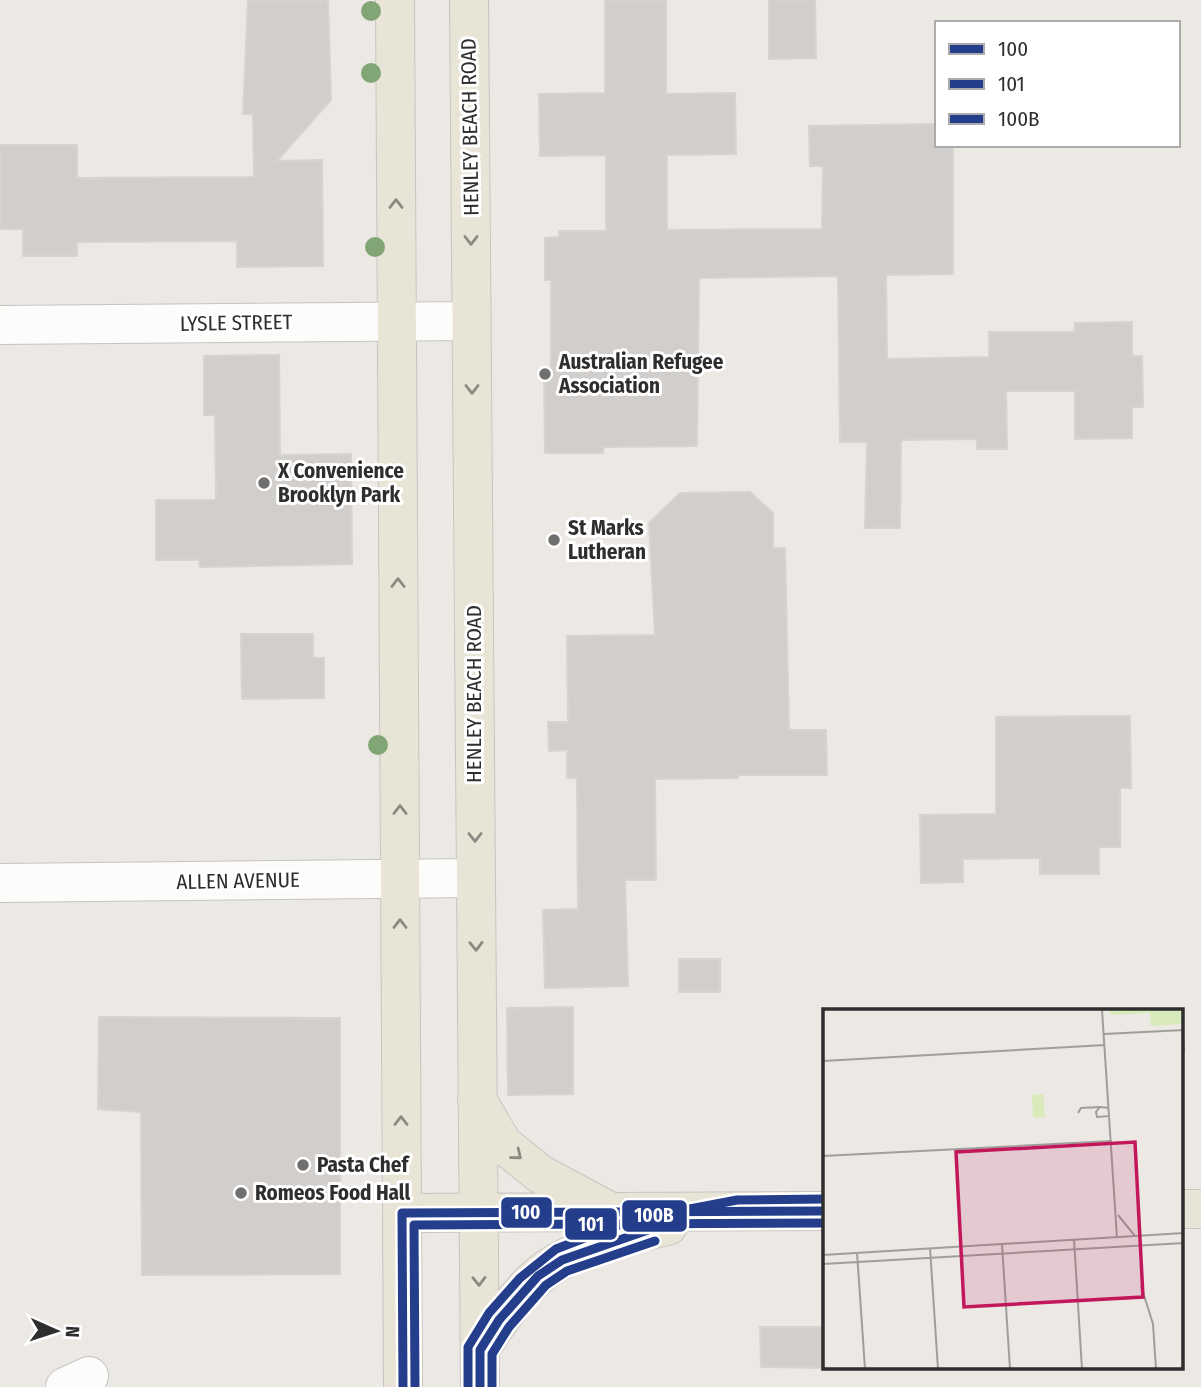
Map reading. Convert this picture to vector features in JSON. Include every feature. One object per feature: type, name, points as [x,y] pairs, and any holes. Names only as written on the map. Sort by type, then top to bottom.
[{"type":"main road","points":[[395,0],[403,1387]]},
{"type":"main road","name":"HENLEY BEACH ROAD","points":[[468,0],[480,1369]]},
{"type":"main road","points":[[477,1100],[503,1144],[540,1174],[611,1212]]},
{"type":"main road","points":[[402,1213],[823,1211]]},
{"type":"main road","points":[[480,1369],[499,1320],[528,1287],[562,1260],[635,1232],[738,1212]]},
{"type":"street","name":"LYSLE STREET","points":[[0,325],[471,321]]},
{"type":"street","name":"ALLEN AVENUE","points":[[0,883],[475,878]]},
{"type":"building","points":[[248,0],[328,0],[331,100],[277,161],[322,160],[323,266],[237,267],[237,241],[77,242],[77,256],[23,256],[23,229],[0,229],[0,145],[77,145],[77,178],[254,177],[253,114],[243,114]]},
{"type":"building","points":[[605,0],[666,0],[666,94],[735,93],[736,154],[667,155],[667,230],[822,229],[823,166],[810,166],[809,126],[935,124],[935,147],[953,147],[953,274],[886,275],[887,359],[989,357],[989,332],[1074,332],[1075,323],[1132,322],[1132,356],[1142,356],[1143,407],[1132,407],[1132,438],[1075,439],[1075,391],[1006,391],[1007,449],[977,449],[977,439],[901,440],[900,528],[865,528],[867,442],[840,442],[838,276],[699,278],[697,446],[603,447],[603,453],[545,453],[544,367],[551,367],[551,280],[545,280],[545,238],[559,237],[559,231],[606,231],[606,155],[540,156],[539,94],[605,93]]},
{"type":"building","points":[[769,0],[815,0],[816,58],[769,59]]},
{"type":"building","points":[[279,355],[280,455],[351,454],[352,564],[200,567],[199,560],[156,560],[156,500],[216,500],[215,415],[204,415],[204,356]]},
{"type":"building","points":[[750,492],[773,513],[773,548],[785,548],[789,730],[826,730],[827,775],[655,779],[656,880],[625,880],[628,986],[545,988],[543,910],[578,909],[577,778],[567,778],[567,750],[549,751],[548,722],[568,722],[567,636],[655,635],[649,523],[680,493]]},
{"type":"building","points":[[241,634],[313,634],[313,658],[324,658],[324,698],[242,699]]},
{"type":"building","points":[[1130,716],[1131,788],[1120,788],[1120,847],[1099,847],[1099,874],[1040,874],[1040,858],[963,859],[963,882],[921,883],[920,815],[996,814],[996,717]]},
{"type":"building","points":[[679,959],[720,959],[720,992],[679,992]]},
{"type":"building","points":[[573,1007],[573,1094],[508,1095],[507,1008]]},
{"type":"building","name":"Romeos Food Hall","points":[[99,1017],[340,1018],[340,1274],[142,1275],[141,1112],[98,1109]]},
{"type":"building","points":[[760,1327],[823,1327],[823,1368],[761,1367]]},
{"type":"transit line","name":"100B","points":[[468,1387],[468,1347],[489,1313],[520,1278],[556,1249],[632,1220],[737,1200],[823,1199]]},
{"type":"transit line","name":"100","points":[[403,1387],[402,1213],[823,1211]]},
{"type":"transit line","name":"101","points":[[415,1387],[414,1225],[823,1223]]},
{"type":"transit line","name":"100","points":[[480,1387],[480,1350],[499,1320],[538,1276],[562,1260],[651,1229]]},
{"type":"transit line","name":"101","points":[[492,1387],[492,1354],[509,1327],[546,1285],[567,1271],[655,1241]]},
{"type":"place","name":"Australian Refugee Association","points":[[545,374]]},
{"type":"place","name":"X Convenience Brooklyn Park","points":[[264,483]]},
{"type":"place","name":"St Marks Lutheran","points":[[554,540]]},
{"type":"place","name":"Pasta Chef","points":[[303,1165]]},
{"type":"place","name":"Romeos Food Hall","points":[[241,1193]]}]
